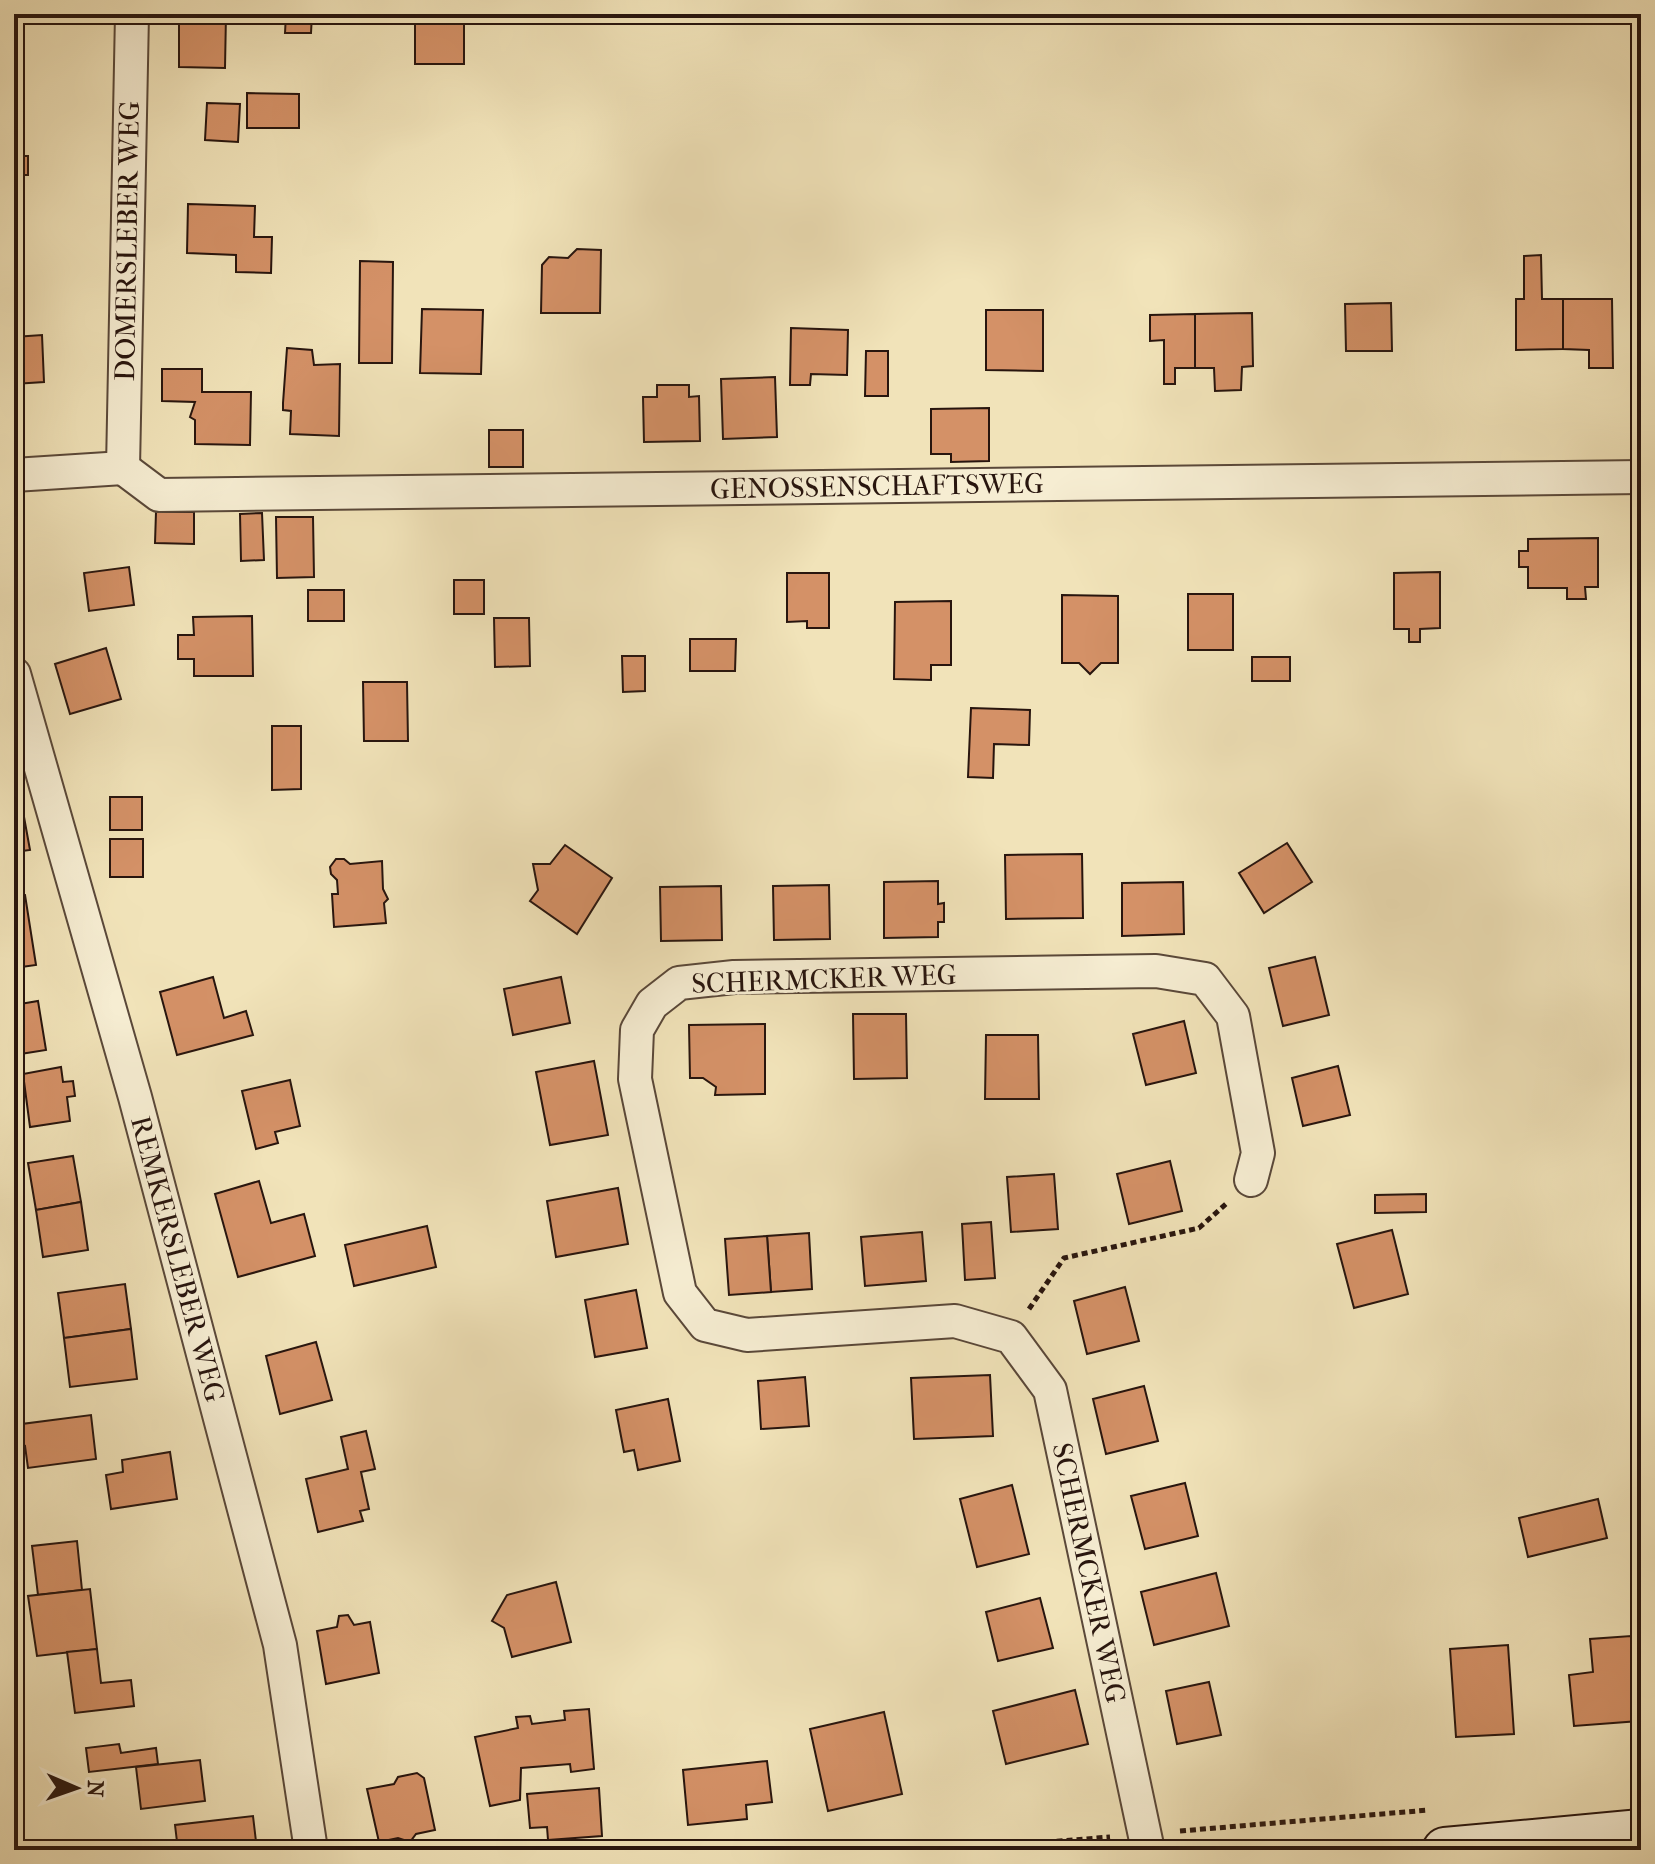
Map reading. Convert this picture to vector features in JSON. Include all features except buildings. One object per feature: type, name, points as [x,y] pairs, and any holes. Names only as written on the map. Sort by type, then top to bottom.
[{"type":"main road","points":[[1440,1830],[1641,1832]]},
{"type":"street","name":"DOMERSLEBER WEG","points":[[123,468],[132,14]]},
{"type":"street","points":[[14,475],[123,468]]},
{"type":"street","name":"GENOSSENSCHAFTSWEG","points":[[123,468],[159,495],[1641,477]]},
{"type":"street","name":"REMKERSLEBER WEG","points":[[14,674],[135,1097],[280,1645],[311,1850]]},
{"type":"street","name":"SCHERMCKER WEG","points":[[1148,1850],[1050,1390],[1011,1337],[955,1321],[747,1335],[705,1325],[680,1293],[635,1079],[637,1030],[652,1004],[679,983],[734,977],[1156,971],[1205,979],[1233,1016],[1258,1153],[1251,1180]]},
{"type":"path","points":[[1011,1337],[1064,1258],[1199,1228],[1251,1180]]},
{"type":"path","points":[[1182,1831],[1440,1830]]},
{"type":"path","points":[[947,1850],[1115,1836]]}]
